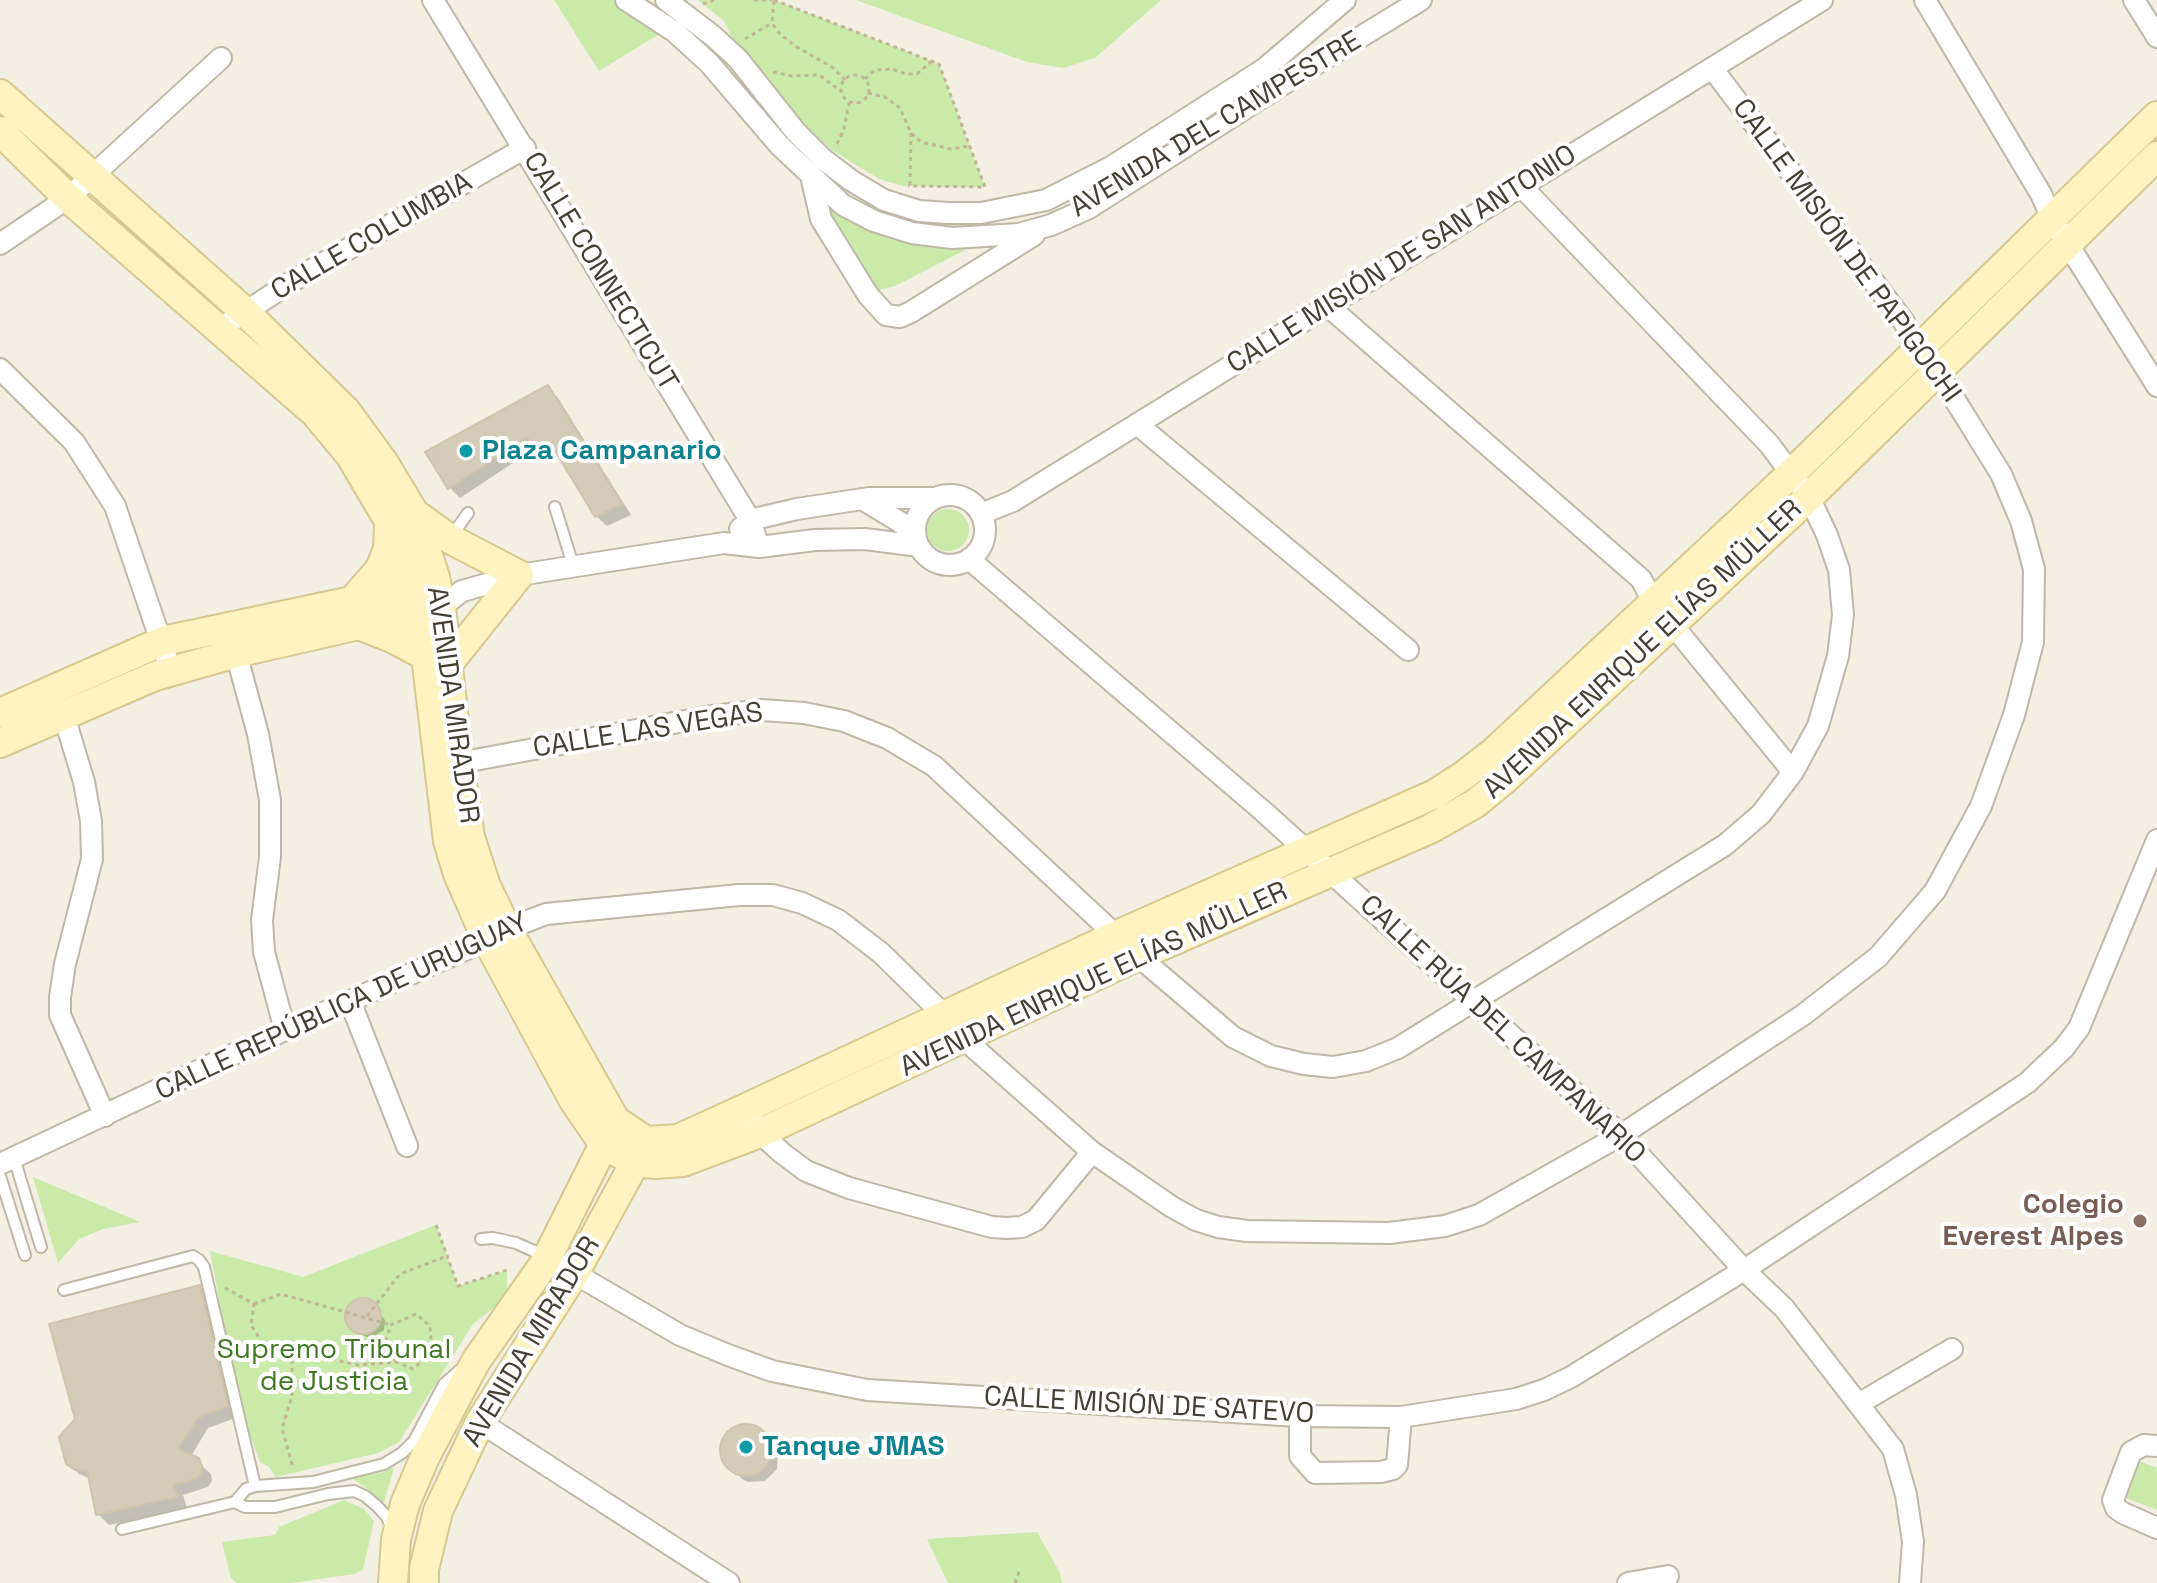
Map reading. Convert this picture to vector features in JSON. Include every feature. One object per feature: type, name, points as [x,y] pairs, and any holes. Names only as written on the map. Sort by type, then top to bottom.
[{"type":"main road","name":"AVENIDA MIRADOR","points":[[0,94],[244,311],[346,411],[384,463],[422,580],[440,603],[437,660],[449,764],[448,841],[458,874],[615,1120],[641,1152],[574,1274],[480,1422],[438,1511],[424,1569],[424,1583]]},
{"type":"main road","name":"AVENIDA ENRIQUE ELÍAS MÜLLER","points":[[2157,116],[1791,474],[1494,752],[1463,776],[1435,794],[1117,935],[678,1139],[641,1152],[654,1164],[683,1162],[760,1133],[1138,956],[1430,829],[1476,803],[1809,497],[2157,156]]},
{"type":"main road","name":"AVENIDA MIRADOR","points":[[0,131],[68,198],[315,413],[401,517]]},
{"type":"main road","points":[[401,517],[519,575],[437,660],[392,638],[354,612],[380,569],[401,517]]},
{"type":"main road","points":[[354,612],[422,580]]},
{"type":"main road","points":[[4,721],[163,641],[233,640],[354,612],[440,603]]},
{"type":"main road","points":[[4,721],[64,716],[171,671],[233,640]]},
{"type":"main road","name":"AVENIDA MIRADOR","points":[[497,934],[574,1101],[605,1146]]},
{"type":"main road","name":"AVENIDA MIRADOR","points":[[393,1583],[396,1539],[405,1504],[464,1361],[548,1258],[615,1120]]},
{"type":"main road","points":[[605,1146],[641,1152]]},
{"type":"street","name":"CALLE CONNECTICUT","points":[[433,0],[750,520],[759,547]]},
{"type":"street","name":"AVENIDA DEL CAMPESTRE","points":[[626,0],[675,32],[709,63],[780,146],[843,205],[874,221],[912,233],[952,238],[1019,234],[1051,225]]},
{"type":"street","name":"AVENIDA DEL CAMPESTRE","points":[[666,0],[702,26],[738,59],[796,132],[823,159],[852,181],[884,200],[919,211],[981,213],[1046,200],[1111,167],[1264,69],[1345,0]]},
{"type":"street","name":"AVENIDA DEL CAMPESTRE","points":[[811,176],[821,219],[868,295],[886,315],[893,317],[911,312],[1051,225],[1089,208],[1421,0]]},
{"type":"street","name":"CALLE MISIÓN DE SAN ANTONIO","points":[[981,514],[1013,501],[1822,0]]},
{"type":"street","points":[[1925,0],[2041,194],[2052,219],[2157,386]]},
{"type":"street","points":[[2134,0],[2157,37]]},
{"type":"street","points":[[0,244],[68,198],[221,58]]},
{"type":"street","name":"CALLE MISIÓN DE PAPIGOCHI","points":[[964,1039],[1092,1152],[1196,1220],[1247,1231],[1389,1233],[1445,1226],[1479,1215],[1621,1135],[1803,1015],[1878,957],[1935,891],[1981,806],[2014,715],[2033,642],[2034,569],[2021,521],[2001,474],[1937,371],[1917,350],[1904,322],[1712,68]]},
{"type":"street","points":[[780,146],[796,132]]},
{"type":"street","name":"CALLE COLUMBIA","points":[[221,328],[294,280],[525,148]]},
{"type":"street","points":[[1074,186],[1089,208]]},
{"type":"street","name":"CALLE LAS VEGAS","points":[[449,764],[706,717],[762,710],[804,713],[844,721],[887,738],[934,766],[1138,956],[1233,1037],[1271,1056],[1333,1067],[1366,1061],[1398,1048],[1725,845],[1761,814],[1793,772],[1818,726],[1838,656],[1843,615],[1839,570],[1809,497],[1769,444],[1521,186]]},
{"type":"street","points":[[1328,306],[1641,579],[1653,601],[1793,772]]},
{"type":"street","points":[[0,369],[74,442],[115,506],[171,671]]},
{"type":"street","points":[[1137,424],[1408,650]]},
{"type":"street","points":[[724,543],[750,520],[854,501],[956,496],[975,506],[981,514],[984,534],[977,552],[969,559],[947,565],[936,562],[900,522],[854,501]]},
{"type":"street","points":[[917,540],[919,514],[935,498]]},
{"type":"street","points":[[848,539],[854,501]]},
{"type":"street","points":[[440,603],[519,575],[724,543],[759,547],[815,540],[917,540]]},
{"type":"street","name":"CALLE RÚA DEL CAMPANARIO","points":[[969,559],[1264,812],[1621,1135],[1744,1270],[1784,1308],[1893,1449],[1906,1495],[1913,1542],[1910,1583]]},
{"type":"street","points":[[233,640],[258,734],[270,800],[270,857],[262,920],[264,952],[285,1030]]},
{"type":"street","points":[[64,716],[86,795],[91,821],[92,859],[65,964],[60,1015],[105,1116]]},
{"type":"street","name":"CALLE MISIÓN DE SATEVO","points":[[548,1258],[680,1335],[772,1371],[867,1390],[1300,1416],[1401,1417],[1469,1408],[1544,1390],[1571,1377],[1744,1270],[2027,1083],[2064,1048],[2079,1028],[2157,840]]},
{"type":"street","name":"CALLE REPÚBLICA DE URUGUAY","points":[[7,1161],[285,1030],[546,914],[739,895],[773,895],[802,903],[838,920],[881,953],[944,1015]]},
{"type":"street","points":[[350,1001],[407,1146]]},
{"type":"street","points":[[746,1108],[760,1133],[806,1171],[849,1188],[992,1227],[1022,1227],[1036,1220],[1092,1152]]},
{"type":"street","points":[[1860,1403],[1952,1349]]},
{"type":"street","points":[[1300,1416],[1300,1456],[1315,1473],[1393,1469],[1397,1465],[1401,1417]]},
{"type":"street","points":[[480,1422],[729,1583]]},
{"type":"street","points":[[2157,1446],[2144,1445],[2131,1452],[2113,1500],[2123,1513],[2157,1528]]},
{"type":"street","points":[[1628,1583],[1668,1576]]},
{"type":"lane","points":[[555,507],[573,565]]},
{"type":"lane","points":[[450,539],[468,513]]},
{"type":"lane","points":[[7,1161],[41,1247]]},
{"type":"lane","points":[[0,1176],[25,1255]]},
{"type":"lane","points":[[481,1239],[516,1243],[548,1258]]},
{"type":"lane","points":[[64,1290],[193,1256],[199,1260],[204,1267],[255,1486]]},
{"type":"lane","points":[[122,1529],[235,1502],[246,1489],[255,1486],[313,1482],[384,1464],[414,1441],[444,1384],[464,1361]]},
{"type":"lane","points":[[272,1486],[275,1507]]},
{"type":"lane","points":[[235,1502],[245,1507],[275,1507],[354,1491],[365,1496],[387,1517],[396,1539]]},
{"type":"path","points":[[713,13],[703,4],[714,0]]},
{"type":"path","points":[[754,0],[774,0],[939,64],[985,187],[904,186]]},
{"type":"path","points":[[774,0],[772,23],[787,40],[832,67],[845,80]]},
{"type":"path","points":[[738,45],[772,23]]},
{"type":"path","points":[[865,79],[875,70],[892,69],[917,74],[932,61]]},
{"type":"path","points":[[772,72],[792,76],[819,75],[850,101],[859,102],[868,93],[869,85],[865,79],[852,75],[845,80],[842,92]]},
{"type":"path","points":[[868,93],[885,97],[900,108],[911,133],[911,186]]},
{"type":"path","points":[[832,150],[844,129],[850,101]]},
{"type":"path","points":[[911,133],[921,142],[951,149],[970,146]]},
{"type":"path","points":[[436,1225],[458,1286],[507,1270],[507,1281]]},
{"type":"path","points":[[367,1317],[400,1274],[447,1256]]},
{"type":"path","points":[[217,1287],[229,1288],[254,1304]]},
{"type":"path","points":[[254,1304],[281,1294],[391,1325],[416,1314],[430,1326],[432,1352]]},
{"type":"path","points":[[254,1304],[251,1325],[266,1348],[292,1357],[317,1356],[358,1365],[396,1362],[413,1369],[432,1352]]},
{"type":"path","points":[[391,1325],[385,1342],[396,1362]]},
{"type":"path","points":[[432,1352],[464,1361]]},
{"type":"path","points":[[292,1357],[292,1396],[282,1428],[294,1473]]},
{"type":"path","points":[[1015,1583],[1020,1569]]},
{"type":"green space","points":[[554,0],[631,0],[671,27],[599,71]]},
{"type":"green space","points":[[698,0],[774,0],[939,64],[985,187],[904,186],[879,179],[832,150],[789,110],[731,36],[724,21]]},
{"type":"green space","points":[[856,0],[1161,0],[1095,58],[1063,68],[1027,62]]},
{"type":"green space","points":[[794,167],[849,206],[920,225],[1016,224],[895,286],[872,292],[822,225]]},
{"type":"green space","points":[[948,509],[963,515],[969,530],[963,545],[948,551],[933,545],[927,530],[933,515]]},
{"type":"green space","points":[[33,1177],[140,1222],[103,1229],[79,1239],[58,1263]]},
{"type":"green space","name":"Supremo Tribunal de Justicia","points":[[436,1225],[458,1286],[507,1270],[507,1293],[473,1324],[399,1442],[378,1453],[276,1477],[269,1467],[260,1462],[238,1402],[210,1251],[303,1277]]},
{"type":"green space","points":[[2137,1460],[2157,1468],[2157,1510],[2123,1497]]},
{"type":"green space","points":[[394,1467],[383,1507],[365,1487],[351,1478],[381,1473]]},
{"type":"green space","points":[[344,1500],[364,1509],[374,1521],[363,1570],[291,1583],[237,1583],[231,1578],[222,1542],[275,1535],[279,1527]]},
{"type":"green space","points":[[1037,1532],[1060,1573],[1062,1583],[948,1583],[927,1539]]},
{"type":"building","name":"Plaza Campanario","points":[[548,385],[622,504],[595,517],[552,446],[546,449],[541,442],[533,446],[527,437],[448,489],[425,452]]},
{"type":"building","name":"Supremo Tribunal de Justicia","points":[[200,1285],[228,1406],[198,1418],[178,1449],[199,1458],[201,1474],[195,1479],[173,1485],[178,1497],[96,1515],[87,1470],[75,1470],[66,1464],[59,1437],[75,1419],[49,1324]]},
{"type":"building","points":[[363,1298],[376,1303],[381,1316],[376,1329],[363,1334],[350,1329],[345,1316],[350,1303]]},
{"type":"building","name":"Tanque JMAS","points":[[746,1424],[765,1431],[772,1450],[765,1469],[746,1476],[727,1469],[720,1450],[727,1431]]},
{"type":"place","name":"Plaza Campanario","points":[[466,451]]},
{"type":"place","name":"Colegio Everest Alpes","points":[[2140,1221]]},
{"type":"place","name":"Tanque JMAS","points":[[746,1447]]}]
